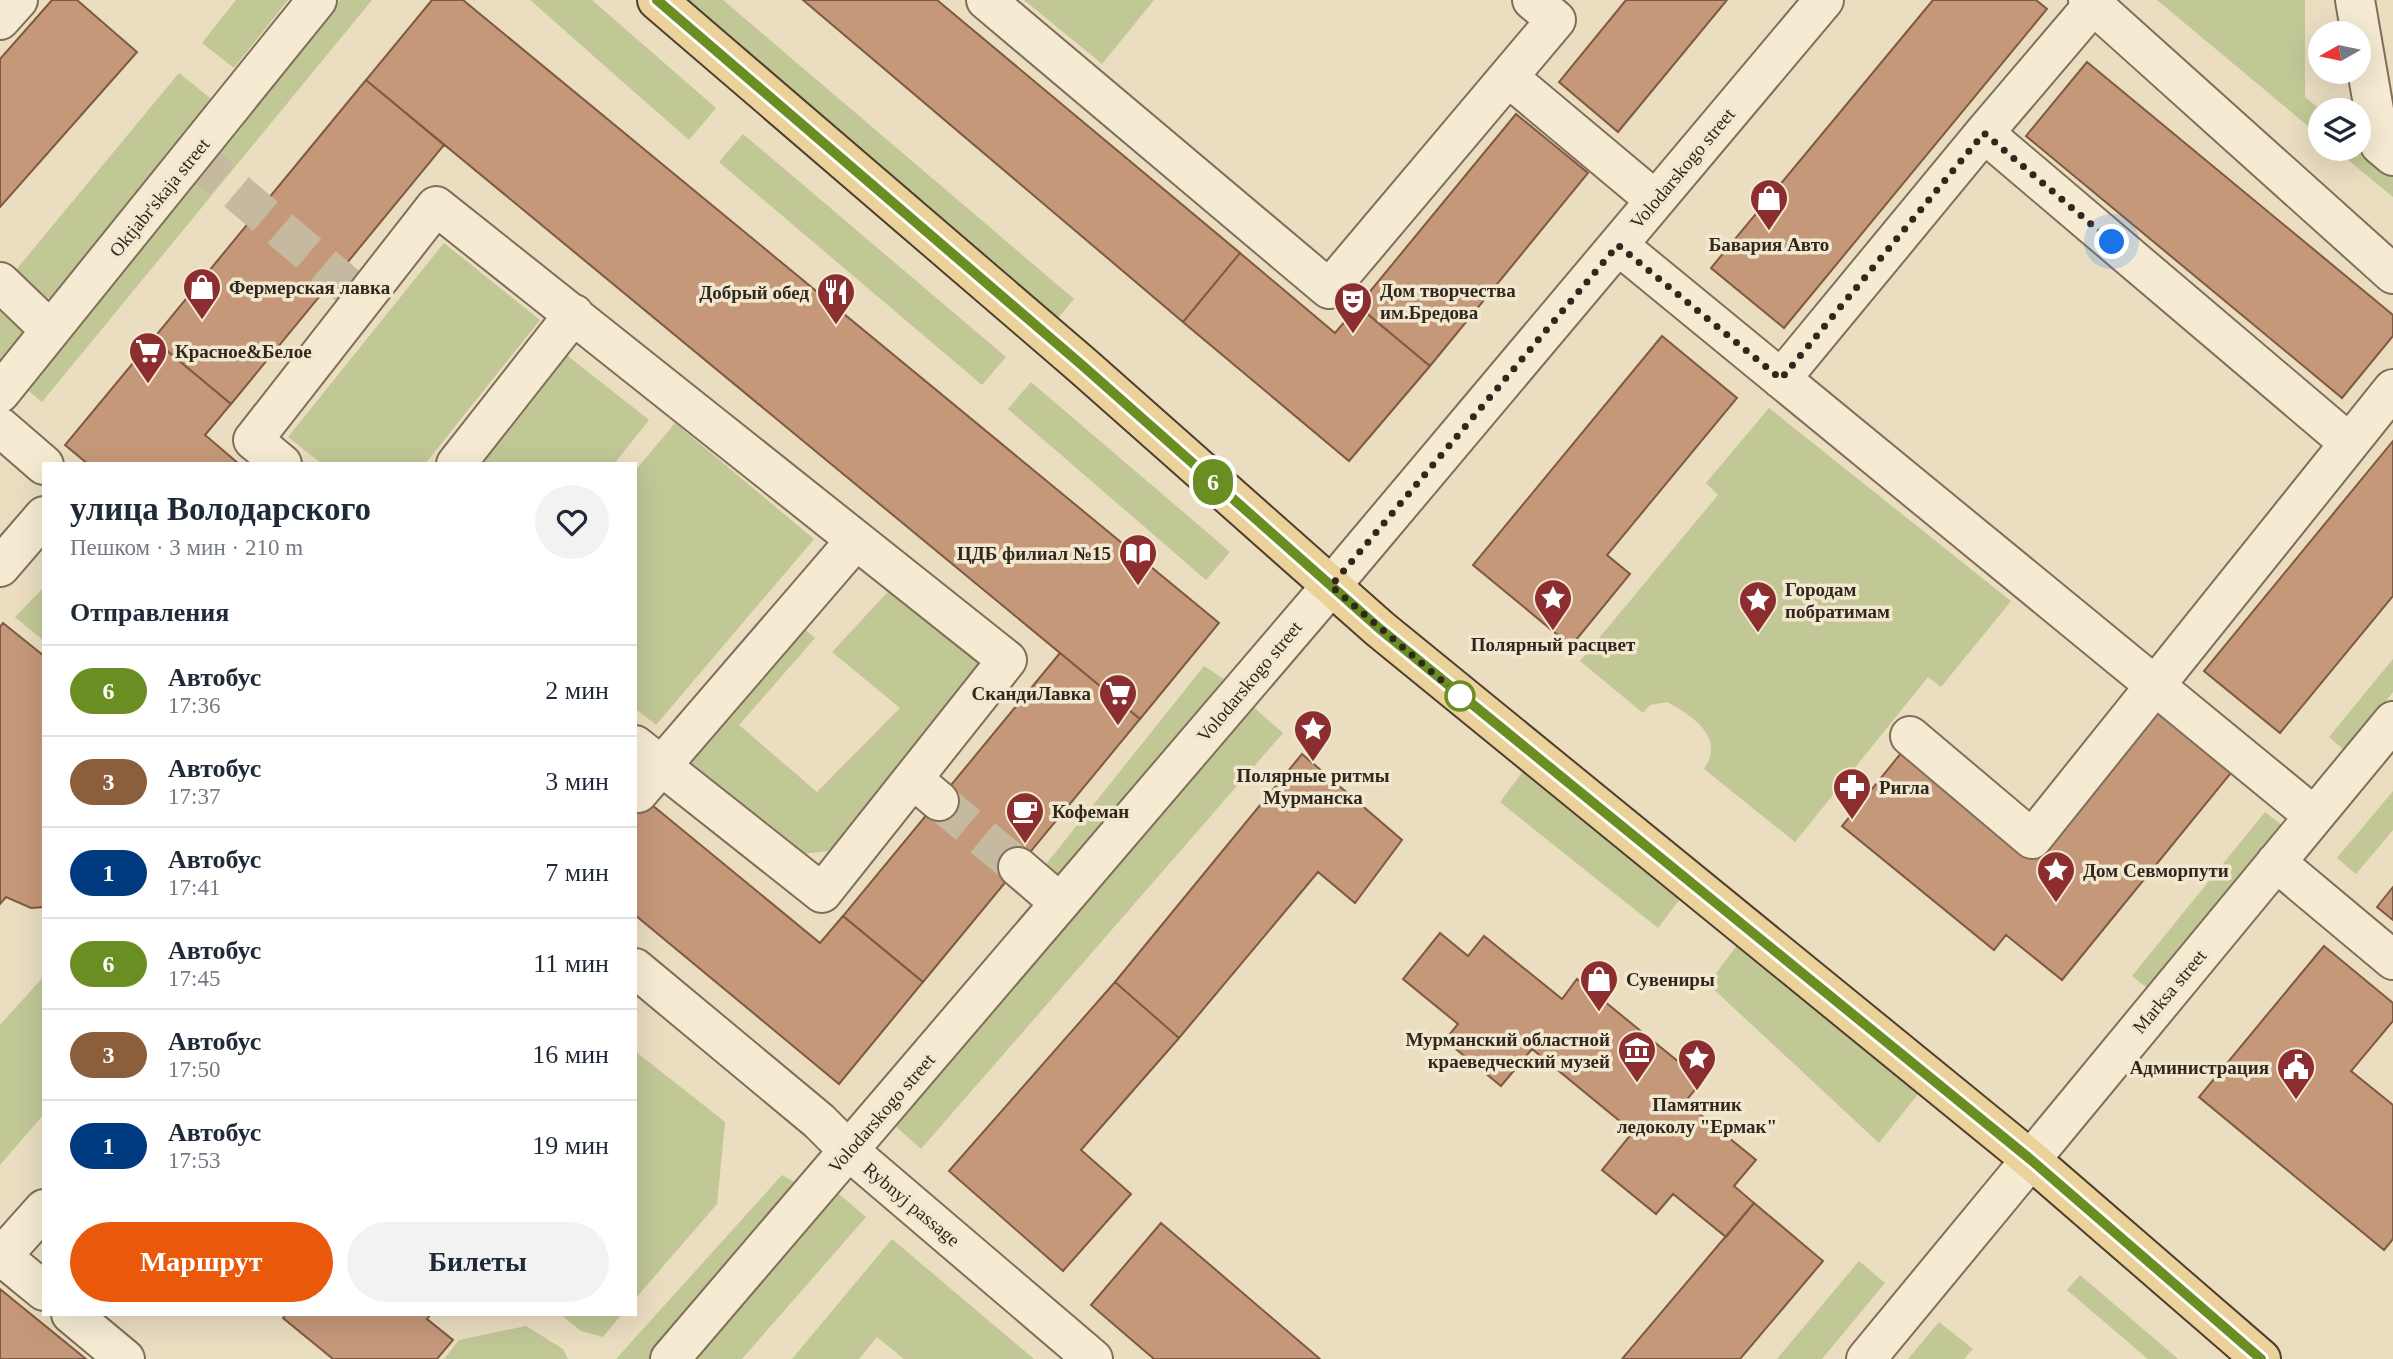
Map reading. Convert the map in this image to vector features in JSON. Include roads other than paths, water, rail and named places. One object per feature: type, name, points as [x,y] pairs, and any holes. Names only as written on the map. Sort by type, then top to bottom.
[{"type":"main road","points":[[657,0],[1083,366],[1331,586],[1460,696],[2030,1159],[2261,1359]]},
{"type":"street","points":[[0,20],[18,0]]},
{"type":"street","name":"Oktjabr'skaja street","points":[[0,393],[317,0]]},
{"type":"street","points":[[986,0],[1329,289],[1556,20],[1532,0]]},
{"type":"street","name":"Volodarskogo street","points":[[670,1359],[1331,586],[1824,0]]},
{"type":"street","points":[[2355,0],[2383,89],[2380,145],[2393,156]]},
{"type":"street","points":[[1781,379],[2091,2],[2393,274]]},
{"type":"street","points":[[1508,77],[1655,200]]},
{"type":"street","points":[[1984,133],[2349,443]]},
{"type":"street","points":[[280,462],[253,440],[436,206],[1007,660],[926,790],[822,893],[645,768],[856,540]]},
{"type":"street","points":[[1618,245],[2314,816]]},
{"type":"street","points":[[0,282],[50,330]]},
{"type":"street","points":[[458,462],[574,314]]},
{"type":"street","points":[[1910,736],[2032,839],[2393,389]]},
{"type":"street","points":[[0,427],[42,463]]},
{"type":"street","points":[[0,567],[42,518]]},
{"type":"street","name":"Marksa street","points":[[1866,1359],[2393,721]]},
{"type":"street","points":[[2276,862],[2393,960]]},
{"type":"street","points":[[1018,867],[1060,903]]},
{"type":"street","name":"Rybnyj passage","points":[[637,970],[819,1121],[848,1150],[1093,1359]]},
{"type":"street","points":[[42,1211],[1,1256],[42,1289]]},
{"type":"street","points":[[73,1316],[125,1359]]},
{"type":"tunnel","points":[[193,155],[363,299]]},
{"type":"tunnel","points":[[939,801],[1018,867]]},
{"type":"place","name":"Бавария Авто","points":[[1769,232]]},
{"type":"place","name":"Фермерская лавка","points":[[202,321]]},
{"type":"place","name":"Добрый обед","points":[[836,326]]},
{"type":"place","name":"Дом творчества им.Бредова","points":[[1353,335]]},
{"type":"place","name":"Красное&Белое","points":[[148,385]]},
{"type":"place","name":"ЦДБ филиал №15","points":[[1138,587]]},
{"type":"place","name":"Полярный расцвет","points":[[1553,632]]},
{"type":"place","name":"Городам побратимам","points":[[1758,634]]},
{"type":"place","name":"СкандиЛавка","points":[[1118,727]]},
{"type":"place","name":"Полярные ритмы Мурманска","points":[[1313,763]]},
{"type":"place","name":"Ригла","points":[[1852,821]]},
{"type":"place","name":"Кофеман","points":[[1025,845]]},
{"type":"place","name":"Дом Севморпути","points":[[2056,904]]},
{"type":"place","name":"Сувениры","points":[[1599,1013]]},
{"type":"place","name":"Мурманский областной краеведческий музей","points":[[1637,1084]]},
{"type":"place","name":"Памятник ледоколу \"Ермак\"","points":[[1697,1092]]},
{"type":"place","name":"Администрация","points":[[2296,1101]]}]
